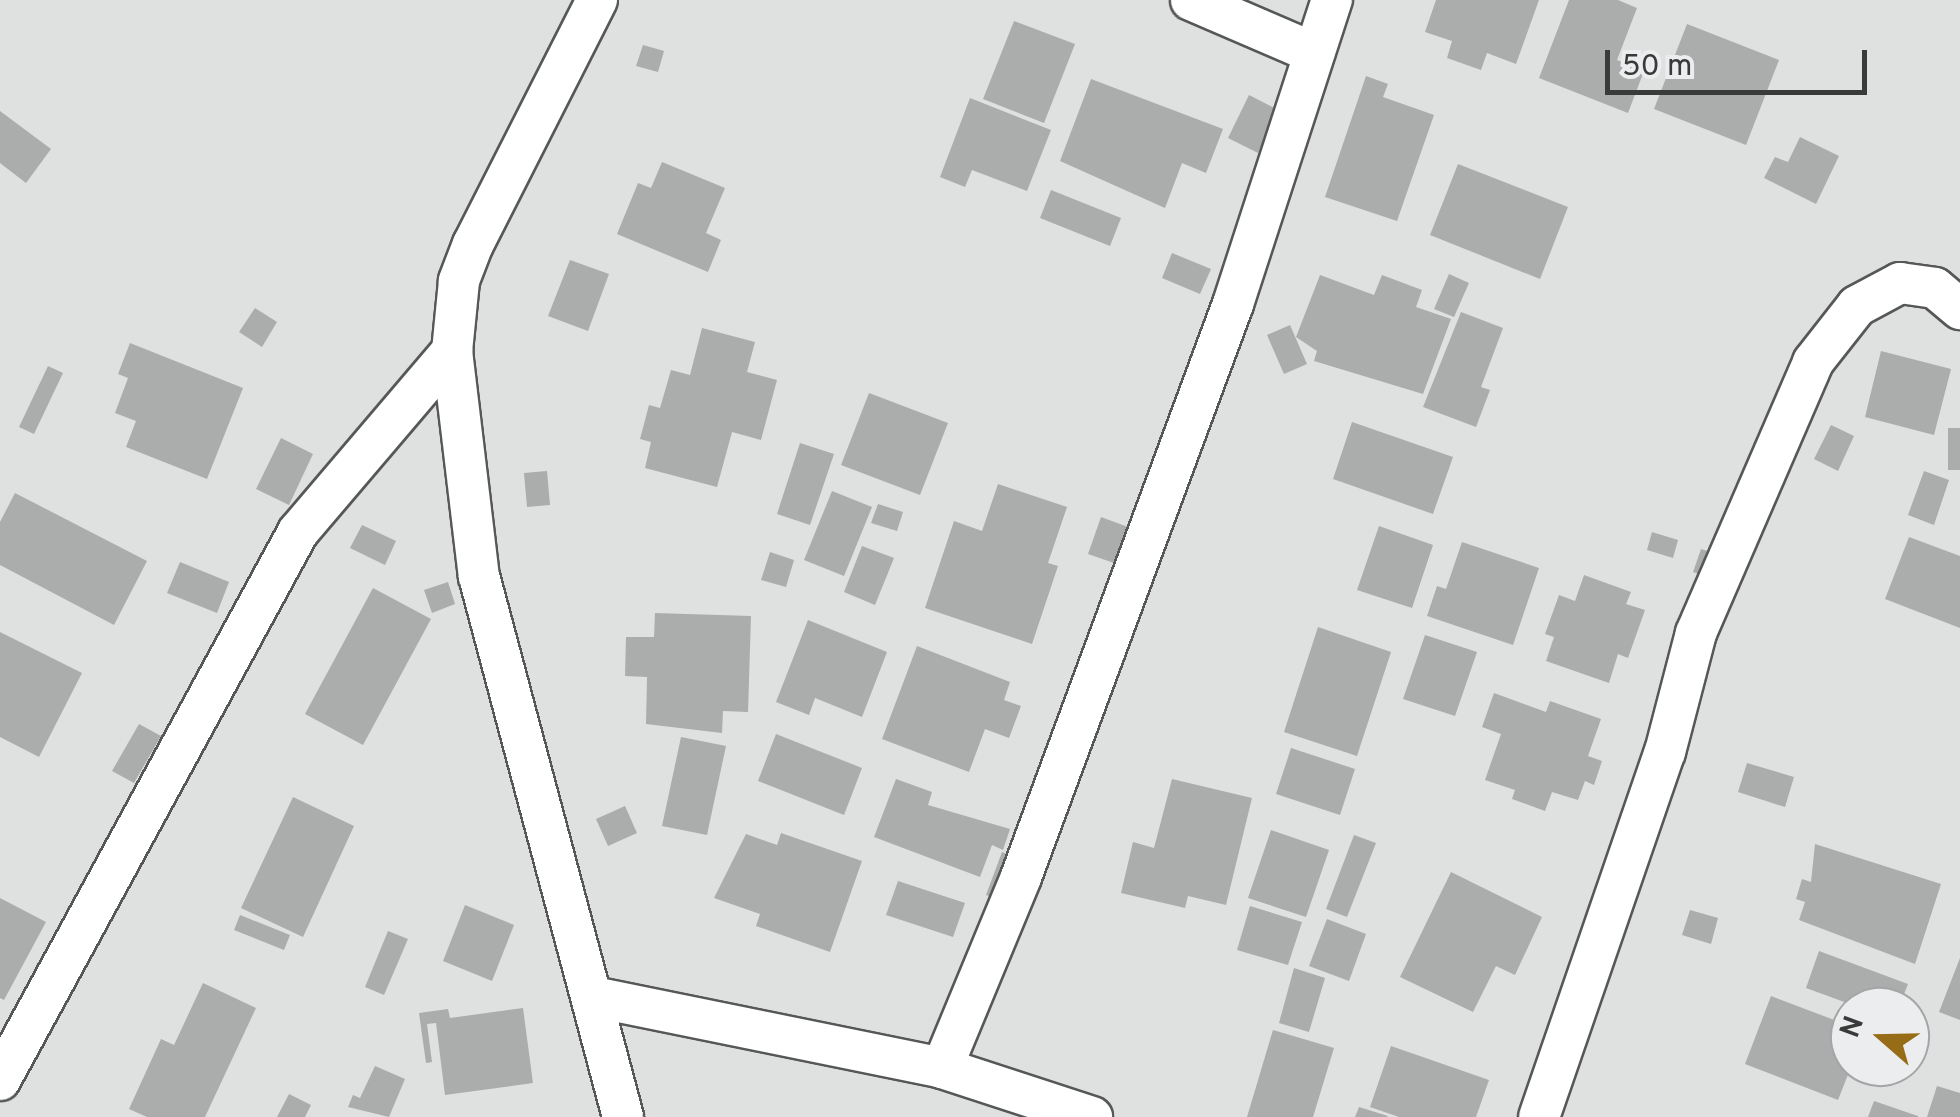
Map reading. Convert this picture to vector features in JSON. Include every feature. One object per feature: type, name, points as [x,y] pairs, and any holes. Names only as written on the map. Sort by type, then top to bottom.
[{"type":"street","points":[[598,0],[472,244],[459,281],[452,350],[479,576],[624,1117]]},
{"type":"street","points":[[1191,0],[1314,53]]},
{"type":"street","points":[[942,1068],[1021,877],[1233,304],[1332,0]]},
{"type":"street","points":[[1539,1117],[1665,752],[1696,633],[1761,496],[1813,362],[1858,306],[1900,284],[1935,288],[1960,309]]},
{"type":"street","points":[[0,1080],[298,532],[452,350]]},
{"type":"street","points":[[594,997],[761,1026],[942,1068],[1092,1117]]},
{"type":"building","points":[[1436,0],[1539,0],[1516,64],[1487,53],[1481,70],[1447,58],[1452,41],[1425,32]]},
{"type":"building","points":[[1569,0],[1618,0],[1637,8],[1617,60],[1644,71],[1628,113],[1539,78]]},
{"type":"building","points":[[1014,21],[1075,44],[1044,123],[983,99]]},
{"type":"building","points":[[1687,24],[1779,60],[1746,145],[1654,109]]},
{"type":"building","points":[[643,45],[664,51],[658,72],[636,66]]},
{"type":"building","points":[[1366,76],[1388,84],[1383,97],[1434,115],[1397,221],[1325,197]]},
{"type":"building","points":[[1091,79],[1223,129],[1206,173],[1182,163],[1165,208],[1060,161]]},
{"type":"building","points":[[1249,95],[1280,111],[1258,153],[1228,138]]},
{"type":"building","points":[[970,98],[1051,130],[1027,191],[972,170],[965,187],[940,177]]},
{"type":"building","points":[[0,111],[51,149],[26,183],[0,163]]},
{"type":"building","points":[[1800,137],[1839,156],[1816,204],[1764,178],[1775,157],[1788,162]]},
{"type":"building","points":[[662,162],[725,188],[706,233],[721,240],[708,272],[617,234],[638,183],[651,188]]},
{"type":"building","points":[[1458,164],[1568,207],[1540,279],[1430,235]]},
{"type":"building","points":[[1051,190],[1121,218],[1110,246],[1040,218]]},
{"type":"building","points":[[1172,253],[1211,269],[1200,294],[1162,278]]},
{"type":"building","points":[[570,260],[609,274],[588,331],[548,316]]},
{"type":"building","points":[[1449,274],[1469,283],[1454,317],[1434,309]]},
{"type":"building","points":[[1320,275],[1374,295],[1382,275],[1422,290],[1416,307],[1451,319],[1423,394],[1314,361],[1317,351],[1296,337]]},
{"type":"building","points":[[255,308],[277,322],[262,347],[239,332]]},
{"type":"building","points":[[1461,312],[1503,328],[1481,387],[1490,390],[1476,427],[1423,407]]},
{"type":"building","points":[[1290,325],[1307,364],[1284,374],[1267,335]]},
{"type":"building","points":[[702,328],[755,342],[747,372],[777,380],[761,440],[732,432],[717,487],[645,468],[651,442],[640,439],[649,405],[660,408],[671,370],[690,375]]},
{"type":"building","points":[[130,343],[243,388],[207,479],[126,447],[136,421],[115,413],[128,378],[118,374]]},
{"type":"building","points":[[1881,351],[1951,369],[1934,435],[1865,417]]},
{"type":"building","points":[[48,366],[63,373],[34,434],[19,427]]},
{"type":"building","points":[[869,393],[948,423],[920,495],[841,465]]},
{"type":"building","points":[[1352,422],[1453,457],[1433,514],[1333,479]]},
{"type":"building","points":[[1831,425],[1854,436],[1838,471],[1814,459]]},
{"type":"building","points":[[1948,428],[1960,428],[1960,470],[1948,470]]},
{"type":"building","points":[[281,438],[313,454],[289,505],[256,489]]},
{"type":"building","points":[[800,443],[834,454],[810,525],[777,514]]},
{"type":"building","points":[[547,471],[550,505],[527,507],[524,473]]},
{"type":"building","points":[[1924,471],[1949,480],[1934,525],[1908,515]]},
{"type":"building","points":[[998,484],[1067,507],[1048,563],[1058,566],[1032,644],[925,608],[954,521],[982,531]]},
{"type":"building","points":[[832,491],[872,507],[844,576],[804,560]]},
{"type":"building","points":[[15,493],[147,561],[114,625],[0,565],[0,522]]},
{"type":"building","points":[[878,504],[903,512],[897,531],[871,523]]},
{"type":"building","points":[[1101,517],[1128,527],[1114,563],[1088,554]]},
{"type":"building","points":[[362,525],[396,541],[385,565],[350,548]]},
{"type":"building","points":[[1379,526],[1433,545],[1412,608],[1357,590]]},
{"type":"building","points":[[1652,532],[1678,540],[1673,558],[1647,550]]},
{"type":"building","points":[[1909,537],[1960,556],[1960,628],[1885,599]]},
{"type":"building","points":[[1462,542],[1539,568],[1513,645],[1427,616],[1437,586],[1446,589]]},
{"type":"building","points":[[862,546],[894,558],[875,605],[844,592]]},
{"type":"building","points":[[1701,549],[1721,555],[1713,579],[1693,572]]},
{"type":"building","points":[[770,552],[794,560],[786,587],[761,580]]},
{"type":"building","points":[[180,562],[229,582],[217,613],[167,593]]},
{"type":"building","points":[[1584,575],[1631,592],[1626,604],[1645,610],[1628,658],[1618,654],[1609,683],[1546,661],[1554,637],[1545,634],[1559,595],[1575,601]]},
{"type":"building","points":[[448,582],[455,604],[432,613],[424,590]]},
{"type":"building","points":[[373,588],[431,619],[363,745],[305,714]]},
{"type":"building","points":[[655,613],[751,616],[748,712],[723,711],[722,733],[646,724],[647,677],[625,676],[626,637],[654,637]]},
{"type":"building","points":[[808,620],[887,652],[862,717],[815,698],[809,715],[776,702]]},
{"type":"building","points":[[1318,627],[1391,652],[1357,756],[1284,732]]},
{"type":"building","points":[[0,632],[82,673],[39,757],[0,737]]},
{"type":"building","points":[[1425,635],[1477,652],[1455,716],[1403,699]]},
{"type":"building","points":[[917,646],[1010,682],[1004,700],[1021,706],[1009,738],[985,729],[969,772],[882,739]]},
{"type":"building","points":[[1494,693],[1546,712],[1550,701],[1601,719],[1588,756],[1602,761],[1594,785],[1585,781],[1578,800],[1552,792],[1545,811],[1512,799],[1515,790],[1485,780],[1501,734],[1482,727]]},
{"type":"building","points":[[139,724],[161,736],[134,783],[112,771]]},
{"type":"building","points":[[776,734],[862,768],[844,815],[758,781]]},
{"type":"building","points":[[681,737],[726,746],[707,835],[662,826]]},
{"type":"building","points":[[1291,748],[1355,769],[1340,815],[1276,794]]},
{"type":"building","points":[[1747,763],[1794,777],[1785,807],[1738,792]]},
{"type":"building","points":[[896,779],[932,792],[928,805],[1010,829],[1003,850],[992,845],[980,877],[874,837]]},
{"type":"building","points":[[1172,779],[1252,798],[1226,905],[1188,896],[1185,908],[1121,893],[1133,842],[1154,848]]},
{"type":"building","points":[[293,797],[354,826],[303,937],[241,908]]},
{"type":"building","points":[[625,806],[637,833],[608,846],[596,819]]},
{"type":"building","points":[[1271,830],[1329,850],[1306,917],[1248,898]]},
{"type":"building","points":[[781,833],[862,861],[830,952],[756,926],[760,914],[714,898],[746,834],[777,845]]},
{"type":"building","points":[[1354,835],[1376,843],[1347,917],[1326,909]]},
{"type":"building","points":[[1815,844],[1941,884],[1915,964],[1799,920],[1805,902],[1796,899],[1802,879],[1811,882]]},
{"type":"building","points":[[1002,852],[1023,861],[1007,903],[986,895]]},
{"type":"building","points":[[1451,872],[1542,917],[1515,975],[1496,966],[1473,1012],[1400,977]]},
{"type":"building","points":[[898,881],[965,903],[953,937],[886,915]]},
{"type":"building","points":[[0,898],[46,922],[4,1000],[0,998]]},
{"type":"building","points":[[465,905],[514,925],[492,981],[443,961]]},
{"type":"building","points":[[1250,906],[1302,922],[1288,965],[1237,950]]},
{"type":"building","points":[[1690,910],[1718,918],[1711,944],[1682,935]]},
{"type":"building","points":[[240,915],[290,935],[284,950],[234,930]]},
{"type":"building","points":[[1327,919],[1366,934],[1349,981],[1309,966]]},
{"type":"building","points":[[388,931],[408,939],[384,995],[365,987]]},
{"type":"building","points":[[1819,951],[1908,984],[1830,987],[1830,997],[1806,988]]},
{"type":"building","points":[[1960,958],[1960,1020],[1939,1012]]},
{"type":"building","points":[[1294,968],[1325,978],[1309,1032],[1279,1023]]},
{"type":"building","points":[[203,983],[256,1008],[205,1117],[147,1117],[129,1109],[161,1039],[174,1045]]},
{"type":"building","points":[[1771,996],[1830,1018],[1830,1087],[1843,1087],[1838,1100],[1745,1064]]},
{"type":"building","points":[[523,1008],[533,1083],[445,1095],[436,1023],[427,1024],[432,1062],[426,1063],[419,1013],[448,1009],[450,1018]]},
{"type":"building","points":[[1273,1030],[1334,1048],[1313,1117],[1247,1117]]},
{"type":"building","points":[[1391,1046],[1489,1080],[1476,1117],[1399,1117],[1370,1107]]},
{"type":"building","points":[[375,1066],[405,1079],[389,1117],[348,1107],[353,1095],[360,1098]]},
{"type":"building","points":[[1937,1086],[1960,1093],[1960,1117],[1927,1117]]},
{"type":"building","points":[[289,1094],[311,1105],[305,1117],[277,1117]]},
{"type":"building","points":[[1874,1101],[1918,1116],[1918,1117],[1868,1117]]},
{"type":"building","points":[[1359,1107],[1388,1116],[1355,1117]]}]
